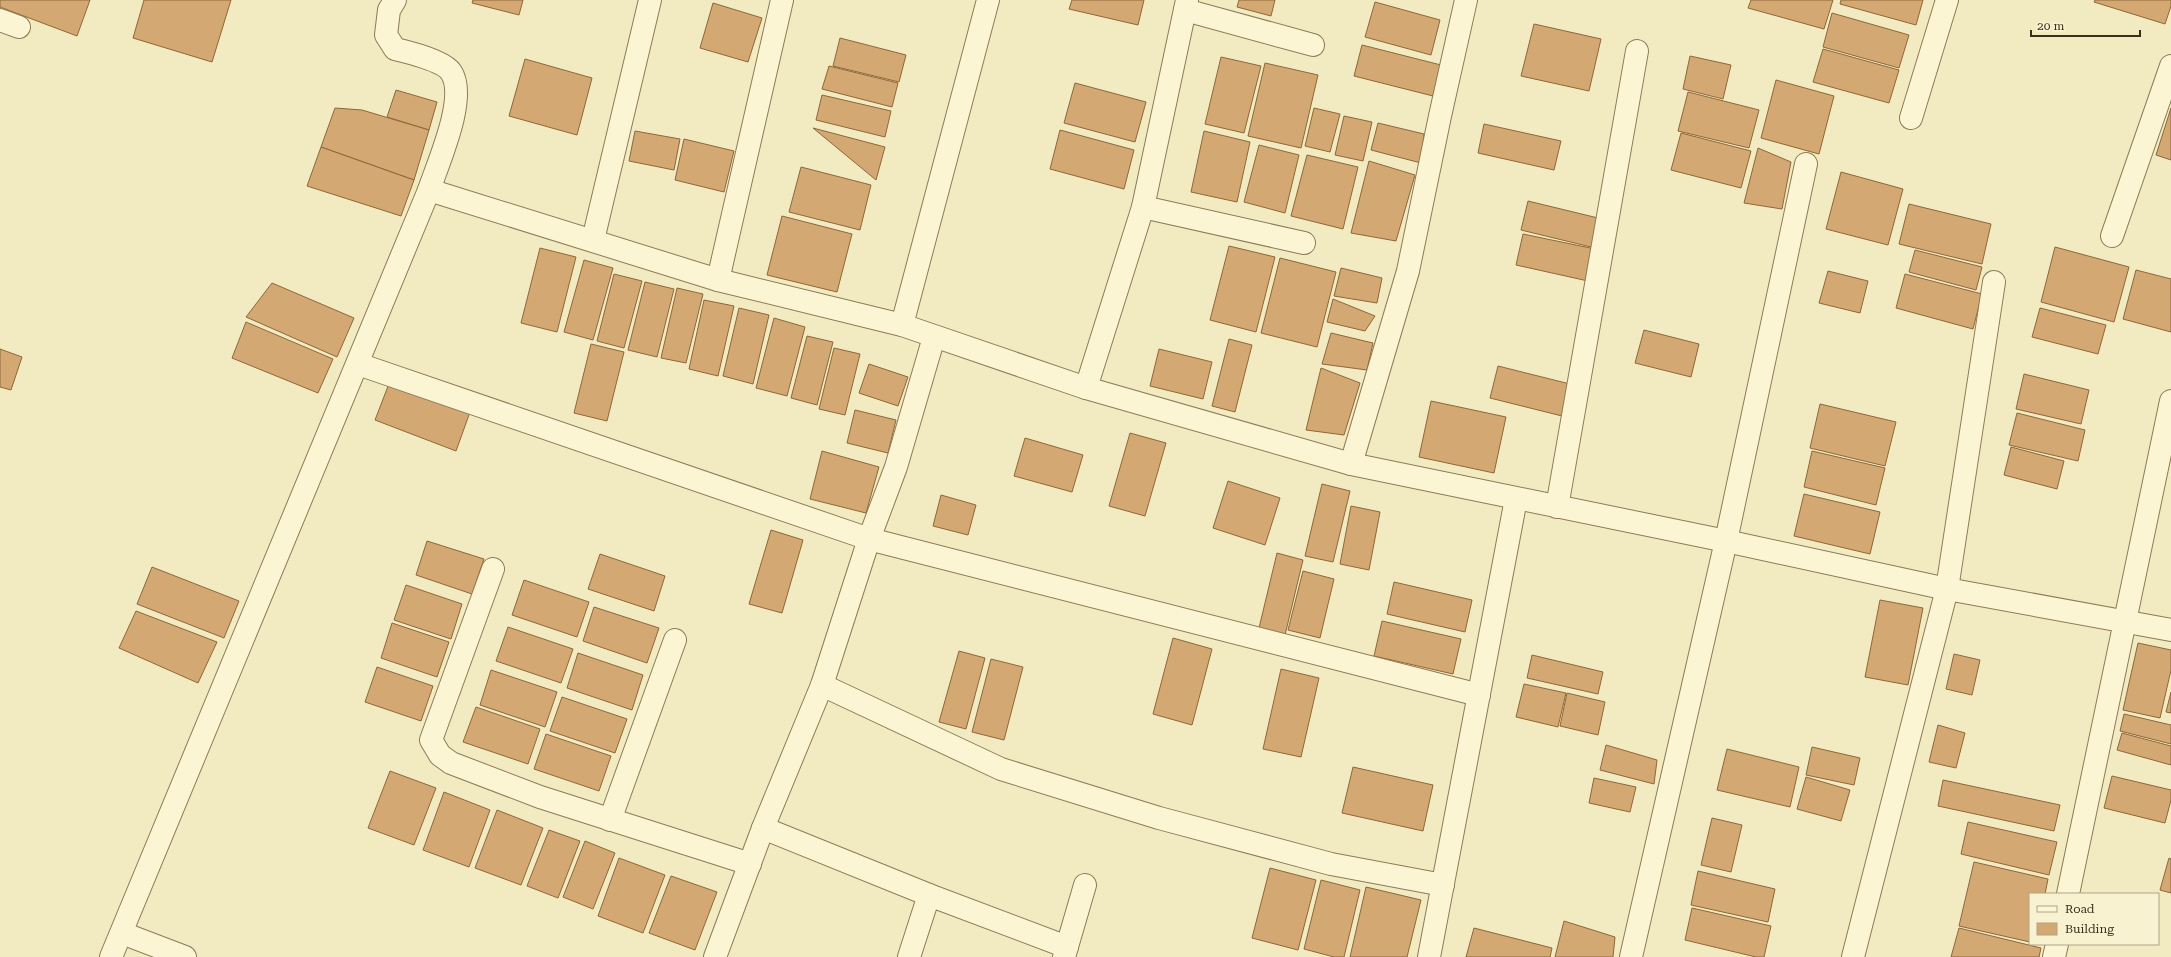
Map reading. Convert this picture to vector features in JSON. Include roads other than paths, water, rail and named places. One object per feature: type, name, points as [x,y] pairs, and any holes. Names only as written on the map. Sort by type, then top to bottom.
[{"type":"street","points":[[111,957],[429,190],[454,113],[457,84],[451,71],[422,56],[395,49],[386,35],[388,10],[395,0]]},
{"type":"street","points":[[593,240],[650,0]]},
{"type":"street","points":[[718,280],[782,0]]},
{"type":"street","points":[[902,326],[988,0]]},
{"type":"street","points":[[1352,464],[1408,272],[1440,116],[1466,0]]},
{"type":"street","points":[[1911,118],[1947,0]]},
{"type":"street","points":[[1086,388],[1143,207],[1186,5],[1313,45]]},
{"type":"street","points":[[1557,508],[1637,51]]},
{"type":"street","points":[[2112,236],[2171,66]]},
{"type":"street","points":[[1631,957],[1726,541],[1806,164]]},
{"type":"street","points":[[429,190],[718,280],[902,326],[1086,388],[1352,464],[1557,508],[1726,541],[1946,589],[2126,620],[2171,630]]},
{"type":"street","points":[[1143,207],[1304,243]]},
{"type":"street","points":[[1853,957],[1946,589],[1994,282]]},
{"type":"street","points":[[715,957],[763,828],[822,685],[869,539],[896,467],[934,337]]},
{"type":"street","points":[[358,364],[869,539],[1480,695]]},
{"type":"street","points":[[2068,893],[2171,401]]},
{"type":"street","points":[[1429,957],[1480,695],[1516,498]]},
{"type":"street","points":[[493,570],[431,740],[440,755],[451,763],[540,797],[750,864]]},
{"type":"street","points":[[610,820],[675,640]]},
{"type":"street","points":[[822,685],[1001,768],[1159,818],[1331,864],[1443,885]]},
{"type":"street","points":[[763,828],[1066,952],[1085,886]]},
{"type":"street","points":[[909,957],[929,895]]},
{"type":"street","points":[[122,933],[184,957]]},
{"type":"street","points":[[2054,957],[2057,945]]}]
